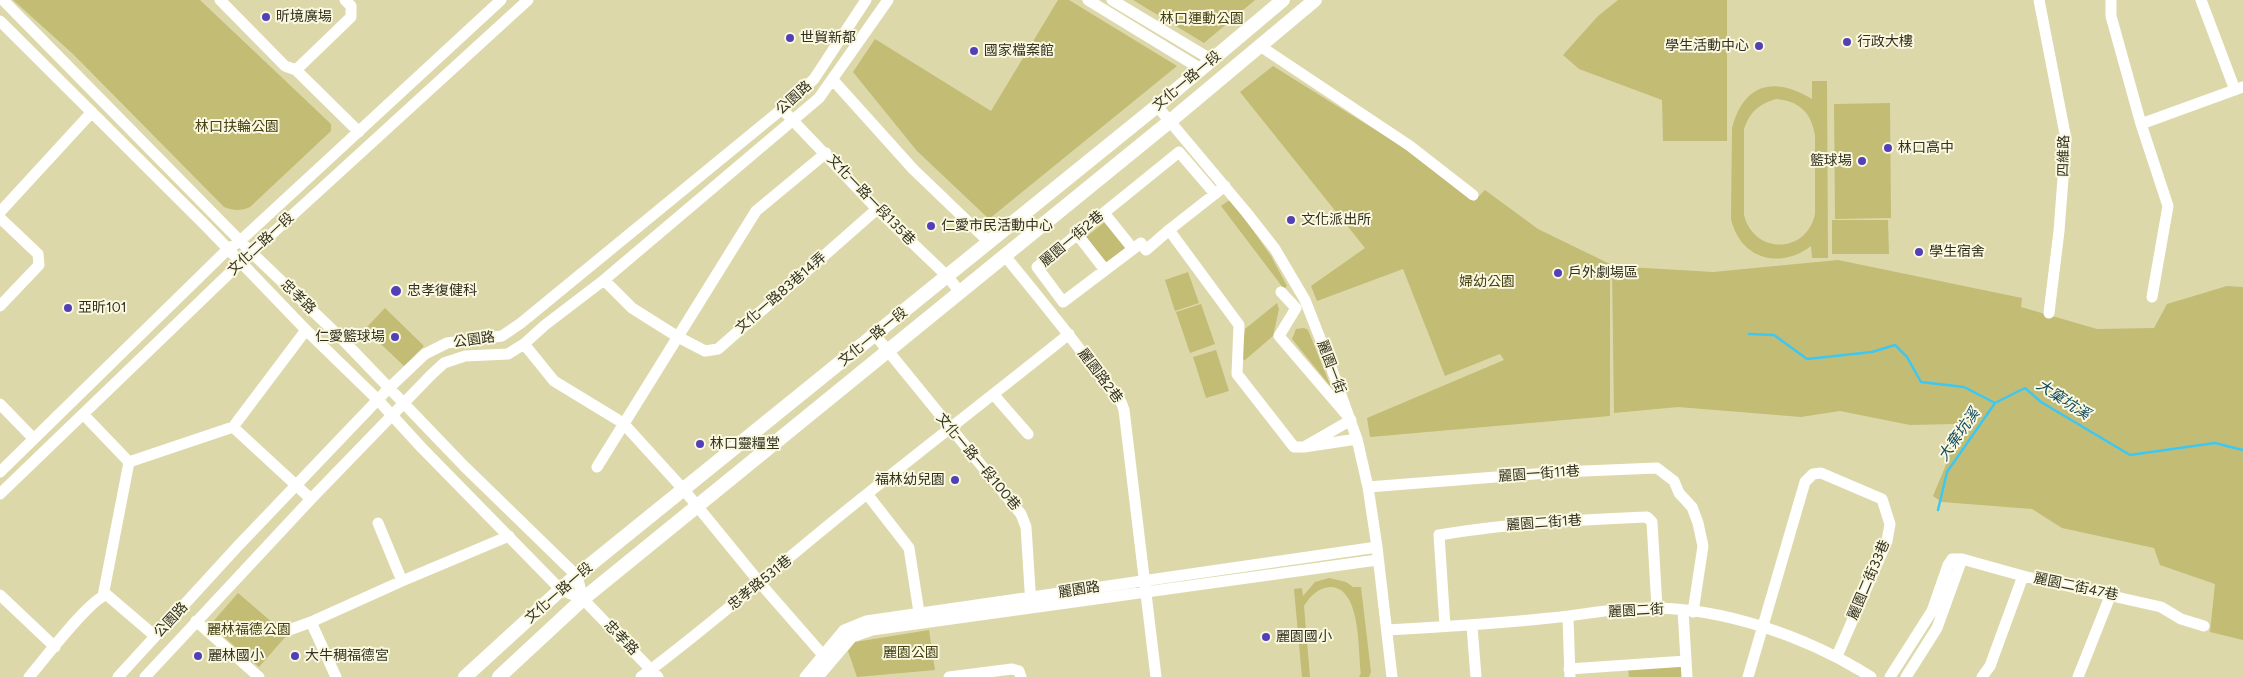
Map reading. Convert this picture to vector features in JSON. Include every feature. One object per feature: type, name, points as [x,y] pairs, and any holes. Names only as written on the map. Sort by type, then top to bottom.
[{"type":"main road","name":"文化一路一段","points":[[465,677],[577,576],[1157,106],[1283,0]]},
{"type":"main road","name":"文化一路一段","points":[[499,677],[583,599],[1170,122],[1315,0]]},
{"type":"street","name":"忠孝路","points":[[3,0],[240,241],[342,339],[464,466],[577,576],[583,599]]},
{"type":"street","points":[[220,0],[285,66],[296,70],[359,132]]},
{"type":"street","points":[[296,70],[351,17],[351,6],[345,0]]},
{"type":"street","name":"文化二路一段","points":[[0,494],[240,262],[528,0]]},
{"type":"street","name":"公園路","points":[[118,677],[238,546],[388,389],[425,354],[447,343],[502,336],[523,321],[782,109],[814,79],[866,0]]},
{"type":"street","name":"公園路","points":[[145,677],[310,499],[444,363],[465,356],[508,354],[524,344],[604,280],[663,228],[794,121],[825,91],[888,0]]},
{"type":"street","points":[[1088,0],[1206,65]]},
{"type":"street","points":[[1112,0],[1206,65]]},
{"type":"street","name":"四維路","points":[[2039,0],[2066,139],[2059,231],[2049,313]]},
{"type":"street","points":[[2111,0],[2111,16],[2141,124],[2168,206],[2152,296]]},
{"type":"street","points":[[2141,124],[2239,88],[2201,0]]},
{"type":"street","name":"文化二路一段","points":[[0,472],[228,250],[359,132],[494,2]]},
{"type":"street","name":"忠孝路","points":[[0,21],[306,330],[392,414],[421,447],[561,590],[583,599],[654,673]]},
{"type":"street","points":[[1260,46],[1410,146],[1473,196]]},
{"type":"street","points":[[814,79],[825,91]]},
{"type":"street","points":[[833,80],[913,169],[989,242]]},
{"type":"street","name":"麗園一街","points":[[1157,106],[1225,186],[1275,250],[1305,300],[1351,420],[1368,487],[1377,546],[1377,560],[1392,677]]},
{"type":"street","name":"文化一路一段135巷","points":[[782,109],[877,209],[947,276],[960,292]]},
{"type":"street","points":[[0,212],[92,112]]},
{"type":"street","name":"麗園一街2巷","points":[[1214,194],[1179,152],[1037,267],[1063,302],[1140,243],[1146,250],[1225,186]]},
{"type":"street","points":[[597,467],[756,211],[826,154]]},
{"type":"street","name":"文化一路83巷14弄","points":[[604,280],[632,308],[678,337],[705,351],[718,349],[877,209]]},
{"type":"street","points":[[1104,212],[1133,249]]},
{"type":"street","points":[[652,216],[663,228]]},
{"type":"street","points":[[0,218],[38,254],[39,265],[0,306]]},
{"type":"street","points":[[1169,230],[1239,325],[1237,374],[1294,447],[1357,440]]},
{"type":"street","points":[[1077,234],[1105,270]]},
{"type":"street","name":"麗園路2巷","points":[[1005,256],[1069,334],[1103,380],[1121,399],[1124,410],[1156,677]]},
{"type":"street","points":[[1281,292],[1296,308],[1279,336],[1351,420],[1304,446]]},
{"type":"street","points":[[523,321],[535,335]]},
{"type":"street","points":[[129,462],[233,427],[306,330]]},
{"type":"street","name":"忠孝路531巷","points":[[641,677],[654,673],[867,494],[951,430],[1069,334]]},
{"type":"street","name":"文化一路一段100巷","points":[[875,335],[1021,514],[1026,527],[1032,610]]},
{"type":"street","points":[[524,344],[554,381],[623,423],[684,490],[760,583],[822,654]]},
{"type":"street","points":[[433,350],[444,363]]},
{"type":"street","points":[[994,395],[1028,434]]},
{"type":"street","points":[[0,404],[34,440]]},
{"type":"street","points":[[83,414],[129,462]]},
{"type":"street","points":[[361,418],[375,431]]},
{"type":"street","points":[[233,427],[310,499]]},
{"type":"street","points":[[29,677],[90,605],[103,596],[129,462]]},
{"type":"street","name":"麗園一街11巷","points":[[1368,487],[1560,472],[1657,468],[1674,481],[1679,493],[1692,507],[1703,546],[1688,611]]},
{"type":"street","name":"麗園二街33巷","points":[[1762,626],[1805,482],[1813,474],[1821,473],[1882,499],[1890,524],[1887,540],[1837,656]]},
{"type":"street","points":[[867,494],[910,548],[920,619]]},
{"type":"street","name":"麗園二街1巷","points":[[1445,626],[1440,535],[1481,528],[1547,522],[1648,517],[1652,522],[1657,608]]},
{"type":"street","points":[[378,523],[402,581]]},
{"type":"street","points":[[289,630],[509,536]]},
{"type":"street","name":"麗園路","points":[[818,677],[852,637],[872,630],[1031,598],[1377,546]]},
{"type":"street","points":[[1890,677],[1932,611],[1948,565],[1952,559],[1962,559],[2023,576]]},
{"type":"street","points":[[1906,677],[1937,628],[1962,559]]},
{"type":"street","name":"麗園路","points":[[805,677],[822,654],[844,630],[856,624],[1032,610],[1377,560]]},
{"type":"street","name":"麗園二街47巷","points":[[1982,677],[1990,666],[2023,576],[2111,594],[2161,607],[2181,619],[2204,626]]},
{"type":"street","points":[[2078,677],[2111,594]]},
{"type":"street","points":[[0,595],[55,648]]},
{"type":"street","points":[[103,596],[107,596],[155,636]]},
{"type":"street","name":"麗園二街","points":[[1387,630],[1472,626],[1645,608],[1688,611],[1762,626],[1783,633],[1837,656],[1871,677]]},
{"type":"street","points":[[1687,677],[1688,611]]},
{"type":"street","points":[[1568,617],[1570,673],[1623,665],[1686,661]]},
{"type":"street","points":[[196,621],[259,677]]},
{"type":"street","points":[[311,622],[336,677]]},
{"type":"street","points":[[1472,626],[1476,677]]},
{"type":"street","points":[[1748,677],[1762,626]]},
{"type":"street","points":[[1904,655],[1914,662]]},
{"type":"street","points":[[1623,665],[1623,677]]},
{"type":"street","points":[[949,677],[1012,669],[1019,671],[1021,677]]},
{"type":"green space","name":"林口扶輪公園","points":[[13,0],[200,0],[331,124],[331,131],[250,207],[237,210],[224,207],[73,54]]},
{"type":"green space","points":[[1058,0],[1069,0],[1177,66],[989,219],[917,151],[853,72],[875,39],[991,111]]},
{"type":"green space","name":"林口運動公園","points":[[1133,0],[1255,0],[1204,43]]},
{"type":"green space","points":[[1618,0],[1727,0],[1727,141],[1663,141],[1662,100],[1579,69],[1563,55],[1598,16]]},
{"type":"green space","name":"婦幼公園","points":[[1273,66],[1401,146],[1474,201],[1485,190],[1538,229],[1610,264],[1610,416],[1370,437],[1367,418],[1504,360],[1500,354],[1445,376],[1403,269],[1317,301],[1311,286],[1365,248],[1240,92]]},
{"type":"green space","points":[[1812,81],[1827,81],[1828,258],[1812,258],[1811,246],[1787,258],[1774,259],[1763,256],[1752,251],[1743,243],[1736,233],[1731,219],[1732,128],[1737,113],[1744,101],[1762,88],[1773,86],[1785,88],[1812,99]],"holes":[[[1776,99],[1784,100],[1803,109],[1813,127],[1815,135],[1815,214],[1810,227],[1802,237],[1792,242],[1780,244],[1769,243],[1758,237],[1750,228],[1744,215],[1744,129],[1752,113],[1760,106]]]},
{"type":"green space","name":"籃球場","points":[[1890,103],[1891,218],[1835,219],[1834,104]]},
{"type":"green space","points":[[1231,199],[1271,256],[1287,286],[1284,289],[1221,206]]},
{"type":"green space","points":[[1832,220],[1888,220],[1889,254],[1832,254]]},
{"type":"green space","points":[[1106,221],[1127,248],[1108,264],[1086,237]]},
{"type":"green space","points":[[1838,260],[2022,298],[2021,307],[2097,329],[2154,328],[2167,304],[2227,286],[2243,287],[2243,640],[2210,632],[2215,584],[2160,565],[2154,548],[2062,528],[2032,509],[1942,502],[1933,496],[1948,460],[1948,441],[1955,424],[1910,425],[1840,411],[1801,417],[1678,407],[1614,413],[1612,266],[1713,272]]},
{"type":"green space","points":[[1188,272],[1199,303],[1175,311],[1165,280]]},
{"type":"green space","points":[[1277,303],[1279,309],[1273,336],[1245,360],[1241,359],[1245,329]]},
{"type":"green space","points":[[1201,304],[1215,344],[1190,353],[1176,312]]},
{"type":"green space","name":"仁愛籃球場","points":[[385,308],[424,346],[404,366],[365,329]]},
{"type":"green space","points":[[1304,328],[1308,330],[1331,387],[1292,339],[1296,329]]},
{"type":"green space","points":[[1216,350],[1229,391],[1206,398],[1193,357]]},
{"type":"green space","points":[[1329,578],[1346,582],[1353,587],[1361,587],[1371,672],[1369,677],[1359,677],[1361,673],[1358,636],[1353,609],[1348,598],[1341,591],[1328,587],[1316,592],[1304,606],[1310,677],[1302,677],[1294,589],[1302,588],[1303,596],[1315,582]]},
{"type":"green space","name":"麗林福德公園","points":[[238,593],[287,635],[259,667],[210,625]]},
{"type":"green space","name":"麗園公園","points":[[929,630],[935,670],[857,677],[848,651],[855,642]]},
{"type":"green space","points":[[1681,666],[1682,677],[1629,677],[1628,670]]},
{"type":"waterway","name":"大棄坑溪","points":[[1749,334],[1774,335],[1807,359],[1872,352],[1895,345],[1907,357],[1921,382],[1964,387],[1995,403],[2025,388],[2041,402],[2130,455],[2215,443],[2243,450]]},
{"type":"waterway","name":"大棄坑溪","points":[[1938,510],[1947,472],[1995,403]]},
{"type":"place","name":"昕境廣場","points":[[266,17]]},
{"type":"place","name":"世貿新都","points":[[790,38]]},
{"type":"place","name":"行政大樓","points":[[1847,42]]},
{"type":"place","name":"學生活動中心","points":[[1759,46]]},
{"type":"place","name":"國家檔案館","points":[[974,51]]},
{"type":"place","name":"林口高中","points":[[1888,148]]},
{"type":"place","name":"籃球場","points":[[1862,161]]},
{"type":"place","name":"文化派出所","points":[[1291,220]]},
{"type":"place","name":"仁愛市民活動中心","points":[[931,226]]},
{"type":"place","name":"學生宿舍","points":[[1919,252]]},
{"type":"place","name":"戶外劇場區","points":[[1558,273]]},
{"type":"place","name":"忠孝復健科","points":[[396,291]]},
{"type":"place","name":"亞昕101","points":[[68,308]]},
{"type":"place","name":"仁愛籃球場","points":[[395,337]]},
{"type":"place","name":"林口靈糧堂","points":[[700,444]]},
{"type":"place","name":"福林幼兒園","points":[[955,480]]},
{"type":"place","name":"麗園國小","points":[[1266,637]]},
{"type":"place","name":"麗林國小","points":[[198,656]]},
{"type":"place","name":"大牛稠福德宮","points":[[295,656]]},
{"type":"water label","name":"大窠坑溪","points":[[2063,400]]}]
